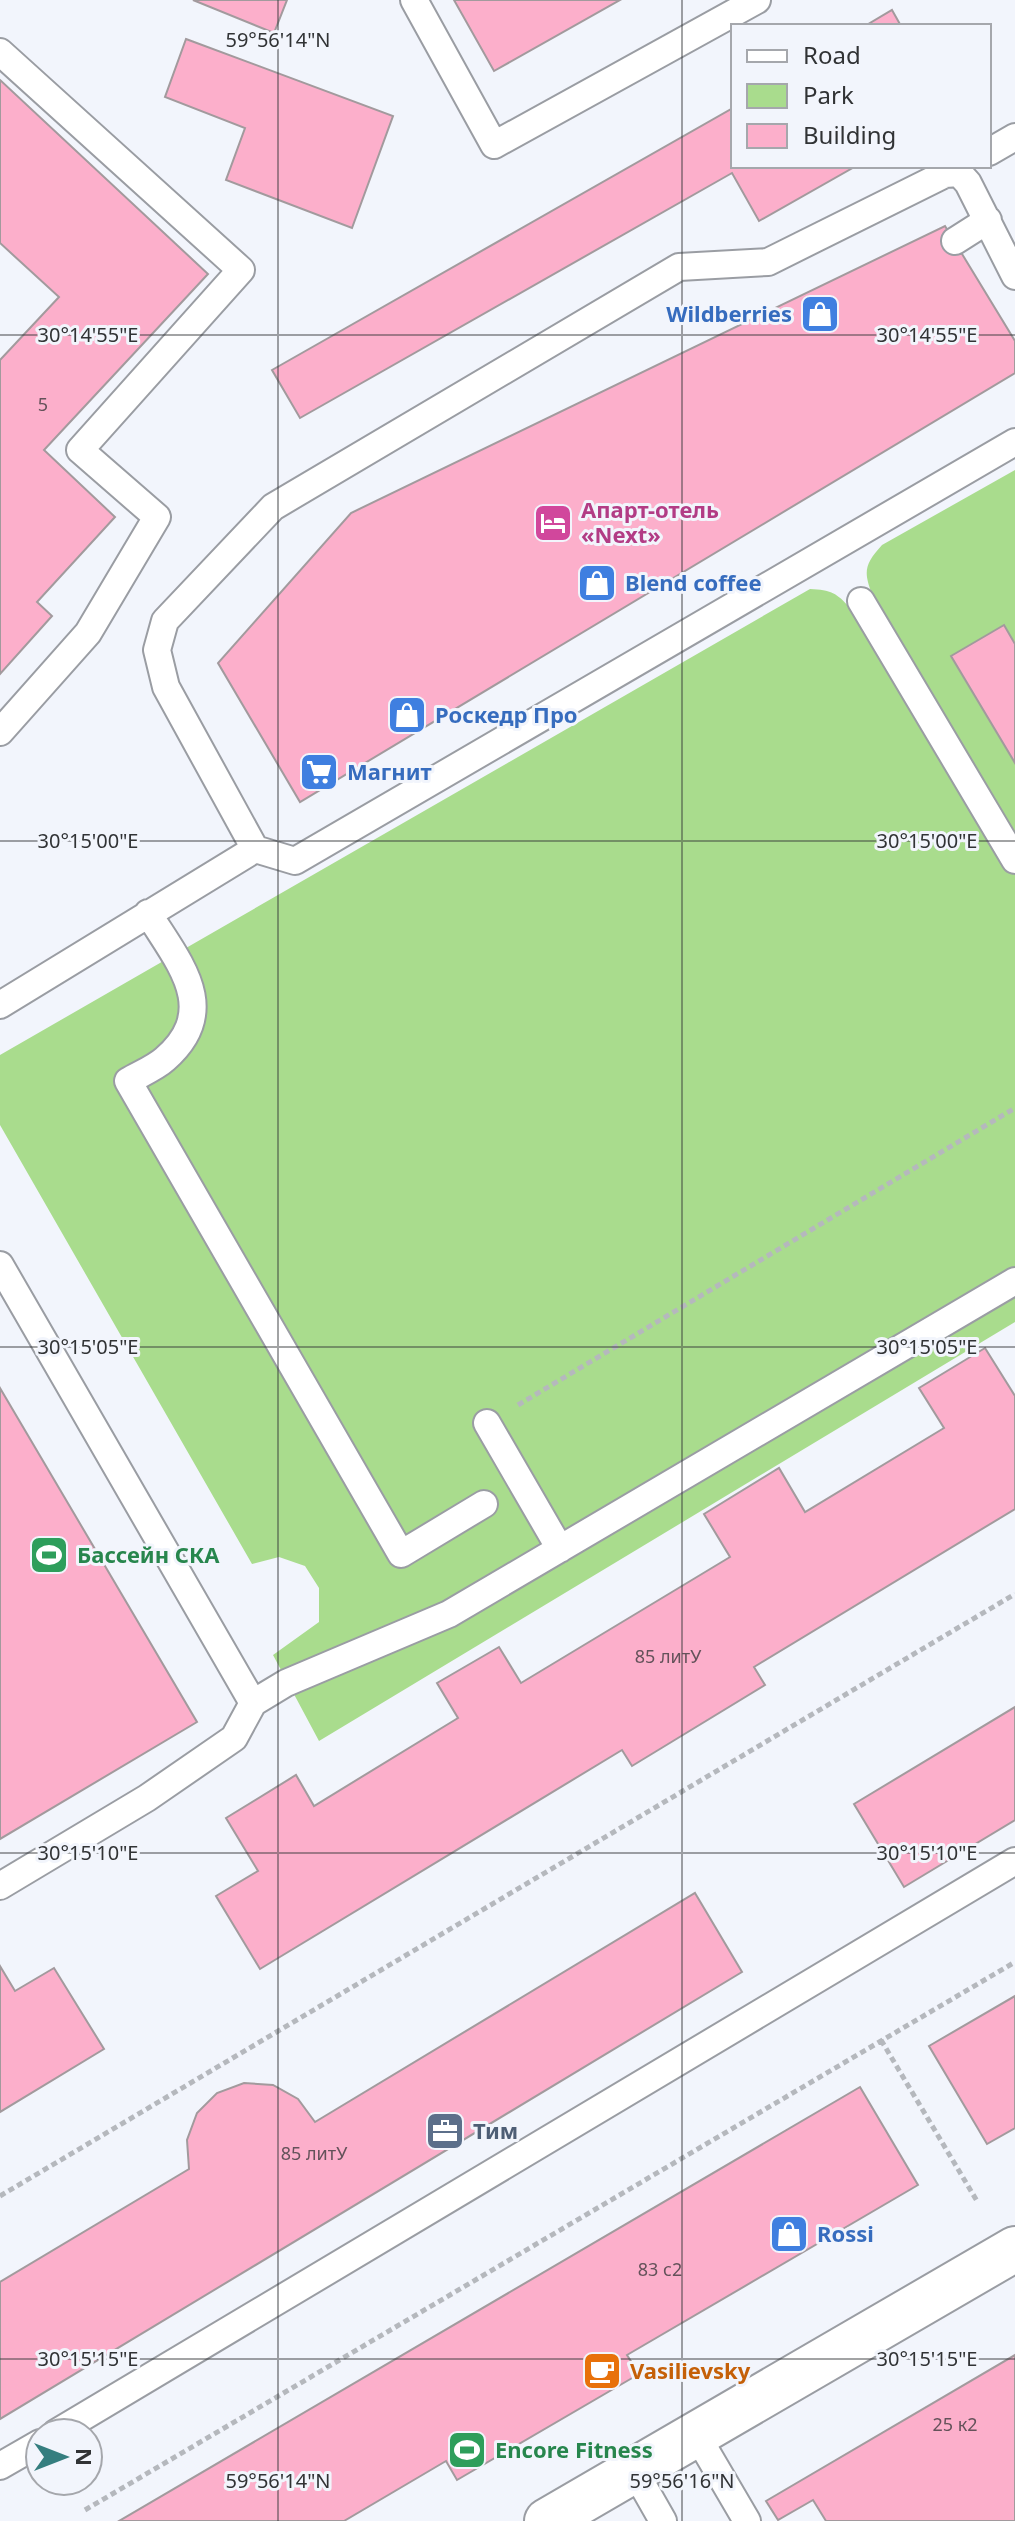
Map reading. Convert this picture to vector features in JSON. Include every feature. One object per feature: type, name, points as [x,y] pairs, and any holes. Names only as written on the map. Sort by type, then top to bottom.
[{"type":"street","points":[[547,2521],[1015,2249]]},
{"type":"lane","points":[[414,0],[494,145],[757,0]]},
{"type":"lane","points":[[0,52],[241,270],[80,450],[157,517],[88,633],[0,732]]},
{"type":"lane","points":[[991,151],[1015,137]]},
{"type":"lane","points":[[1015,276],[968,183],[964,169],[945,174],[768,262],[679,267],[273,507],[165,621],[157,650],[166,687],[255,849],[295,861],[1015,442]]},
{"type":"lane","points":[[955,241],[988,220]]},
{"type":"lane","points":[[861,601],[1015,860]]},
{"type":"lane","points":[[0,1005],[255,849]]},
{"type":"lane","points":[[148,913],[188,980],[194,1007],[186,1036],[164,1060],[128,1081],[401,1554],[484,1504]]},
{"type":"lane","points":[[0,1265],[253,1703]]},
{"type":"lane","points":[[0,1886],[147,1798],[234,1738],[253,1703],[286,1683],[449,1614],[1015,1281]]},
{"type":"lane","points":[[487,1423],[560,1549]]},
{"type":"lane","points":[[83,2417],[1015,1861]]},
{"type":"lane","points":[[696,2434],[747,2521]]},
{"type":"lane","points":[[0,2466],[24,2452]]},
{"type":"lane","points":[[634,2470],[663,2521]]},
{"type":"path","points":[[487,1423],[1015,1108]]},
{"type":"path","points":[[0,2196],[1015,1594]]},
{"type":"path","points":[[85,2510],[1015,1962]]},
{"type":"path","points":[[881,2040],[977,2201]]},
{"type":"green space","points":[[1015,470],[1015,1322],[319,1741],[273,1655],[319,1622],[319,1588],[305,1566],[279,1557],[252,1564],[0,1125],[0,1055],[810,589],[833,593],[850,608],[872,594],[867,568],[882,545]]},
{"type":"building","points":[[193,0],[287,0],[274,33]]},
{"type":"building","points":[[454,0],[620,0],[494,71]]},
{"type":"building","points":[[892,10],[900,24],[868,24]]},
{"type":"building","points":[[186,39],[393,116],[352,228],[226,180],[245,128],[165,97]]},
{"type":"building","points":[[0,80],[208,274],[44,450],[115,517],[37,602],[52,616],[0,674],[0,360],[59,297],[0,243]]},
{"type":"building","points":[[731,109],[731,168],[852,168],[759,221],[732,173],[300,418],[272,370]]},
{"type":"building","name":"Апарт-отель «Next»","points":[[945,226],[1015,341],[1015,373],[300,802],[218,663],[351,513]]},
{"type":"building","points":[[1004,625],[1015,644],[1015,763],[951,656]]},
{"type":"building","points":[[985,1348],[1015,1396],[1015,1509],[754,1667],[765,1685],[632,1766],[622,1750],[260,1969],[216,1896],[258,1871],[226,1818],[296,1775],[314,1806],[458,1718],[437,1683],[499,1647],[521,1683],[730,1557],[704,1514],[779,1468],[805,1512],[944,1428],[919,1388]]},
{"type":"building","name":"Бассейн СКА","points":[[0,1388],[197,1722],[0,1839]]},
{"type":"building","points":[[1015,1707],[1015,1820],[904,1887],[854,1804]]},
{"type":"building","points":[[695,1893],[742,1972],[0,2419],[0,2282],[189,2169],[187,2140],[197,2113],[217,2093],[244,2083],[273,2085],[298,2099],[315,2122]]},
{"type":"building","points":[[0,1966],[15,1991],[54,1968],[104,2049],[0,2112]]},
{"type":"building","points":[[1015,1996],[1015,2128],[987,2144],[929,2046]]},
{"type":"building","points":[[860,2087],[918,2185],[627,2355],[639,2374],[457,2480],[446,2461],[344,2521],[119,2521]]},
{"type":"building","points":[[1015,2355],[1015,2521],[826,2521],[813,2500],[778,2520],[766,2501]]},
{"type":"place","name":"Wildberries","points":[[820,314]]},
{"type":"place","name":"Апарт-отель «Next»","points":[[553,523]]},
{"type":"place","name":"Blend coffee","points":[[597,583]]},
{"type":"place","name":"Роскедр Про","points":[[407,715]]},
{"type":"place","name":"Магнит","points":[[319,772]]},
{"type":"place","name":"Бассейн СКА","points":[[49,1555]]},
{"type":"place","name":"Тим","points":[[445,2131]]},
{"type":"place","name":"Rossi","points":[[789,2234]]},
{"type":"place","name":"Vasilievsky","points":[[602,2371]]},
{"type":"place","name":"Encore Fitness","points":[[467,2450]]}]
